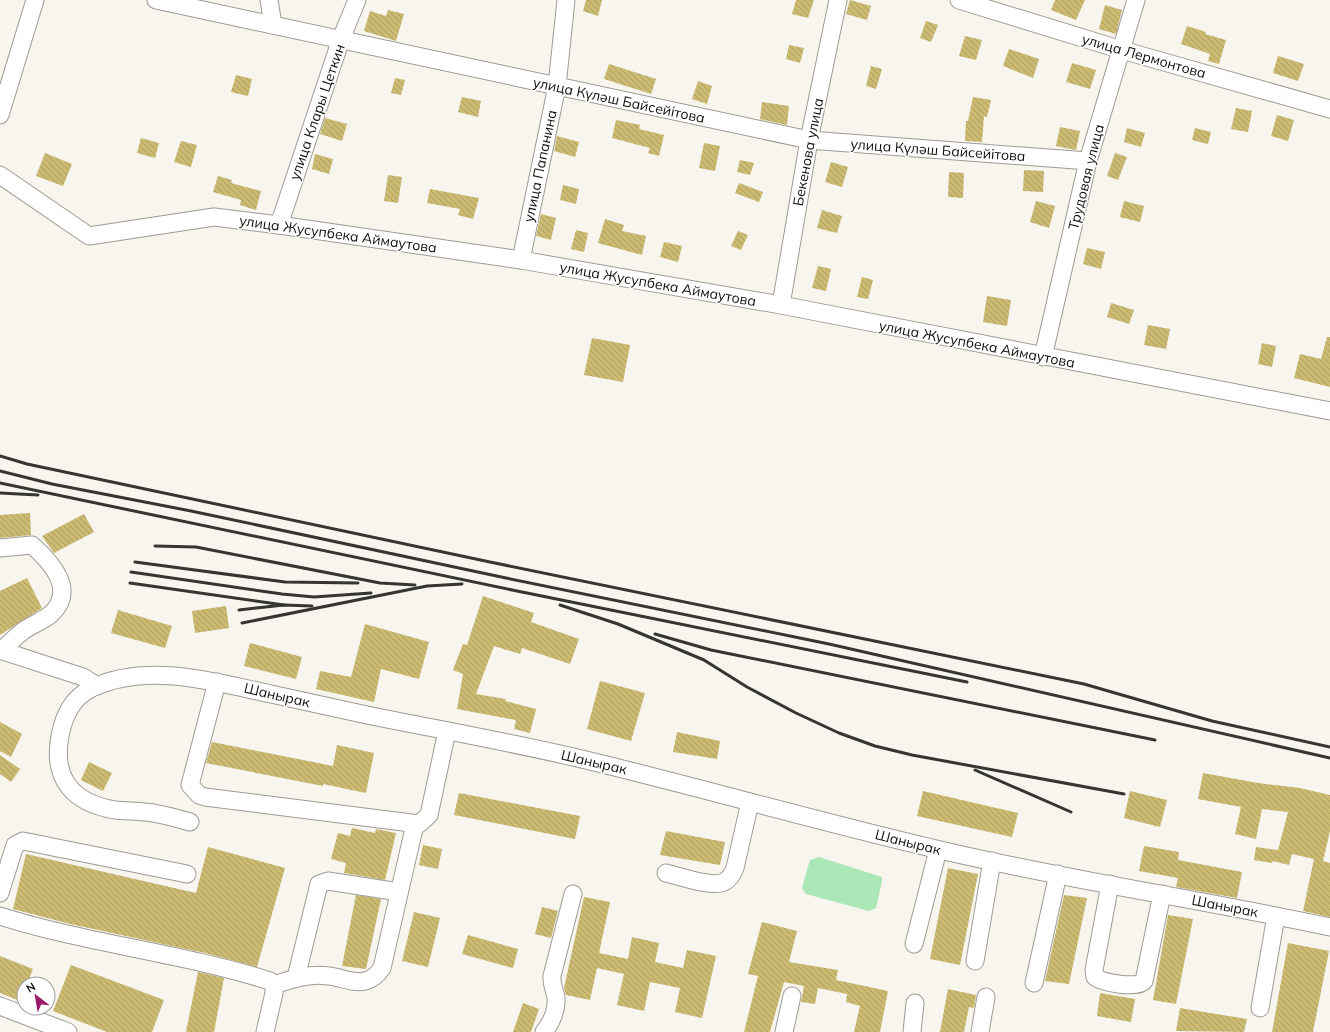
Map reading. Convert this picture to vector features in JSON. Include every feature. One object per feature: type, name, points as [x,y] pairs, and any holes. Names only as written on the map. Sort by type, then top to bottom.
[{"type":"street","points":[[0,115],[35,0]]},
{"type":"street","name":"улица Күләш Байсейітова","points":[[156,0],[809,140],[1088,161]]},
{"type":"street","points":[[269,0],[273,25]]},
{"type":"street","name":"улица Клары Цеткин","points":[[279,225],[341,39],[357,0]]},
{"type":"street","name":"улица Папанина","points":[[521,260],[557,86],[566,0]]},
{"type":"street","name":"Бекенова улица","points":[[781,305],[809,140],[838,0]]},
{"type":"street","name":"улица Лермонтова","points":[[959,0],[1122,50],[1330,109]]},
{"type":"street","name":"Трудовая улица","points":[[1043,357],[1088,161],[1136,0]]},
{"type":"street","name":"улица Жусупбека Аймаутова","points":[[0,175],[89,236],[214,217],[279,225],[521,260],[781,305],[1043,357],[1330,411]]},
{"type":"street","points":[[0,548],[32,546],[49,561],[62,583],[61,601],[51,614],[22,632],[1,650]]},
{"type":"street","points":[[1,650],[84,677],[97,686]]},
{"type":"street","name":"Шанырак","points":[[190,822],[147,812],[105,808],[82,798],[66,784],[61,775],[59,765],[59,743],[64,719],[75,700],[83,693],[97,686],[131,678],[152,676],[179,677],[217,682],[587,760],[938,850],[1330,927]]},
{"type":"street","points":[[217,682],[190,785],[199,795],[414,824],[423,822],[429,815],[447,731]]},
{"type":"street","points":[[666,873],[716,884],[724,882],[728,879],[735,868],[750,802]]},
{"type":"street","points":[[274,985],[296,978],[328,975],[360,982],[367,981],[378,974],[382,968],[414,824]]},
{"type":"street","points":[[0,893],[15,845],[23,841],[187,874]]},
{"type":"street","points":[[914,944],[938,850]]},
{"type":"street","points":[[975,961],[992,860]]},
{"type":"street","points":[[1034,983],[1058,874]]},
{"type":"street","points":[[296,978],[320,884],[328,880],[399,892]]},
{"type":"street","points":[[1110,884],[1094,970],[1095,977],[1102,981],[1134,986],[1142,984],[1144,981],[1162,894]]},
{"type":"street","points":[[544,1032],[548,1027],[554,1012],[556,998],[551,981],[573,894]]},
{"type":"street","points":[[0,916],[39,928],[229,969],[270,981],[274,985],[274,992],[264,1032]]},
{"type":"street","points":[[1260,1008],[1276,916]]},
{"type":"street","points":[[784,1032],[792,996]]},
{"type":"street","points":[[980,1032],[986,997]]},
{"type":"street","points":[[912,1032],[916,1003]]},
{"type":"street","points":[[0,1006],[68,1032]]},
{"type":"green space","points":[[819,857],[882,877],[876,908],[869,911],[806,894],[802,888],[810,860]]},
{"type":"building","points":[[586,0],[602,0],[598,16],[583,11]]},
{"type":"building","points":[[796,0],[814,0],[808,18],[792,14]]},
{"type":"building","points":[[850,0],[871,6],[867,20],[846,14]]},
{"type":"building","points":[[1055,0],[1085,0],[1076,20],[1051,10]]},
{"type":"building","points":[[1105,5],[1122,10],[1116,34],[1099,29]]},
{"type":"building","points":[[388,10],[404,14],[396,41],[364,31],[370,11],[386,16]]},
{"type":"building","points":[[926,21],[938,25],[931,42],[920,38]]},
{"type":"building","points":[[1187,26],[1206,32],[1205,34],[1226,40],[1219,64],[1208,61],[1210,54],[1181,44]]},
{"type":"building","points":[[965,36],[982,40],[976,60],[959,56]]},
{"type":"building","points":[[789,45],[804,48],[800,63],[786,59]]},
{"type":"building","points":[[1009,49],[1039,59],[1033,78],[1003,66]]},
{"type":"building","points":[[1278,56],[1304,64],[1298,81],[1273,73]]},
{"type":"building","points":[[1072,63],[1096,70],[1090,89],[1066,82]]},
{"type":"building","points":[[609,64],[656,79],[651,94],[604,79]]},
{"type":"building","points":[[871,66],[882,69],[876,89],[866,86]]},
{"type":"building","points":[[236,75],[252,79],[248,96],[231,92]]},
{"type":"building","points":[[395,78],[405,80],[401,95],[391,93]]},
{"type":"building","points":[[698,81],[712,86],[707,104],[692,99]]},
{"type":"building","points":[[462,97],[481,101],[478,117],[458,112]]},
{"type":"building","points":[[973,97],[991,100],[987,117],[984,116],[982,142],[965,141],[966,121],[968,121]]},
{"type":"building","points":[[762,102],[789,106],[787,125],[760,119]]},
{"type":"building","points":[[1236,108],[1252,111],[1248,132],[1231,129]]},
{"type":"building","points":[[1277,115],[1294,120],[1288,141],[1271,136]]},
{"type":"building","points":[[325,118],[347,124],[342,141],[320,134]]},
{"type":"building","points":[[616,120],[640,125],[639,129],[664,135],[659,156],[648,153],[650,148],[612,138]]},
{"type":"building","points":[[1060,127],[1080,131],[1076,150],[1056,146]]},
{"type":"building","points":[[1127,128],[1145,133],[1141,147],[1124,142]]},
{"type":"building","points":[[1195,128],[1211,132],[1208,144],[1192,140]]},
{"type":"building","points":[[557,136],[579,142],[575,157],[554,151]]},
{"type":"building","points":[[141,138],[159,143],[155,158],[137,153]]},
{"type":"building","points":[[181,141],[197,145],[191,167],[174,162]]},
{"type":"building","points":[[704,143],[720,146],[715,171],[699,168]]},
{"type":"building","points":[[45,153],[72,164],[63,186],[36,176]]},
{"type":"building","points":[[1115,153],[1127,157],[1118,180],[1107,176]]},
{"type":"building","points":[[315,154],[333,159],[329,174],[312,169]]},
{"type":"building","points":[[740,160],[754,163],[750,175],[737,172]]},
{"type":"building","points":[[831,162],[848,167],[842,187],[825,182]]},
{"type":"building","points":[[1024,170],[1044,171],[1043,192],[1023,191]]},
{"type":"building","points":[[949,172],[964,173],[963,198],[948,197]]},
{"type":"building","points":[[388,175],[402,177],[398,203],[384,201]]},
{"type":"building","points":[[218,176],[232,180],[231,183],[261,191],[256,210],[240,205],[241,200],[213,192]]},
{"type":"building","points":[[739,183],[763,192],[759,202],[735,193]]},
{"type":"building","points":[[563,185],[579,189],[576,204],[560,200]]},
{"type":"building","points":[[430,189],[479,198],[473,219],[458,215],[460,209],[427,203]]},
{"type":"building","points":[[1036,201],[1055,206],[1049,228],[1030,222]]},
{"type":"building","points":[[1124,201],[1144,206],[1140,222],[1120,217]]},
{"type":"building","points":[[822,210],[842,216],[837,233],[817,228]]},
{"type":"building","points":[[541,214],[556,218],[551,240],[536,236]]},
{"type":"building","points":[[605,219],[624,225],[622,231],[646,236],[642,255],[598,243]]},
{"type":"building","points":[[576,230],[588,233],[584,252],[571,249]]},
{"type":"building","points":[[738,231],[748,235],[741,250],[731,246]]},
{"type":"building","points":[[664,242],[682,246],[678,262],[660,257]]},
{"type":"building","points":[[1087,248],[1105,252],[1101,269],[1083,264]]},
{"type":"building","points":[[818,266],[831,269],[826,291],[812,288]]},
{"type":"building","points":[[862,277],[873,280],[868,299],[857,297]]},
{"type":"building","points":[[987,296],[1011,300],[1007,326],[983,322]]},
{"type":"building","points":[[1111,303],[1134,310],[1129,324],[1107,317]]},
{"type":"building","points":[[1148,325],[1170,329],[1166,349],[1144,345]]},
{"type":"building","points":[[1327,337],[1330,337],[1330,387],[1294,378],[1300,354],[1321,359]]},
{"type":"building","points":[[592,338],[630,345],[623,382],[584,375]]},
{"type":"building","points":[[1262,343],[1276,346],[1272,367],[1258,364]]},
{"type":"building","points":[[30,513],[31,535],[0,538],[0,515]]},
{"type":"building","points":[[84,514],[94,532],[54,553],[42,536]]},
{"type":"building","points":[[27,578],[42,608],[0,635],[0,591]]},
{"type":"building","points":[[483,596],[534,613],[531,622],[579,639],[570,664],[522,648],[520,654],[494,646],[476,694],[506,699],[505,701],[536,709],[530,733],[514,729],[516,720],[457,709],[463,674],[453,670],[463,644],[467,645]]},
{"type":"building","points":[[226,606],[229,628],[195,633],[192,611]]},
{"type":"building","points":[[118,610],[172,626],[165,648],[111,633]]},
{"type":"building","points":[[365,624],[429,642],[419,679],[381,669],[374,702],[316,689],[320,671],[351,677]]},
{"type":"building","points":[[250,643],[302,657],[296,679],[244,666]]},
{"type":"building","points":[[600,681],[645,693],[631,741],[587,729]]},
{"type":"building","points":[[0,722],[22,734],[11,757],[0,751]]},
{"type":"building","points":[[677,732],[720,741],[717,759],[673,752]]},
{"type":"building","points":[[212,742],[333,766],[337,745],[374,753],[366,793],[206,763]]},
{"type":"building","points":[[0,755],[20,769],[11,782],[0,774]]},
{"type":"building","points":[[89,762],[112,773],[103,791],[81,780]]},
{"type":"building","points":[[1203,773],[1258,783],[1300,788],[1330,795],[1330,831],[1323,861],[1330,863],[1330,917],[1303,911],[1314,859],[1292,854],[1289,865],[1273,861],[1272,863],[1254,860],[1256,847],[1278,850],[1288,812],[1262,809],[1256,839],[1235,834],[1241,807],[1198,799]]},
{"type":"building","points":[[923,791],[1018,813],[1012,837],[917,816]]},
{"type":"building","points":[[1130,791],[1167,800],[1160,827],[1124,818]]},
{"type":"building","points":[[459,793],[580,816],[575,839],[454,815]]},
{"type":"building","points":[[352,828],[375,833],[376,829],[396,833],[385,880],[344,873],[346,863],[331,859],[338,833],[350,836]]},
{"type":"building","points":[[666,831],[725,842],[720,865],[660,855]]},
{"type":"building","points":[[423,845],[442,849],[438,869],[419,865]]},
{"type":"building","points":[[1144,846],[1179,852],[1178,860],[1242,872],[1237,898],[1176,887],[1178,878],[1139,871]]},
{"type":"building","points":[[208,847],[285,868],[257,967],[205,953],[70,924],[13,909],[26,854],[196,893]]},
{"type":"building","points":[[948,868],[978,874],[960,965],[930,959]]},
{"type":"building","points":[[356,895],[381,899],[366,969],[342,966]]},
{"type":"building","points":[[1064,895],[1087,898],[1069,984],[1045,981]]},
{"type":"building","points":[[584,897],[610,902],[599,953],[628,959],[632,937],[659,943],[655,962],[683,968],[687,950],[716,956],[702,1018],[675,1012],[680,988],[650,982],[644,1011],[617,1005],[624,974],[597,968],[590,1000],[566,995],[564,988]]},
{"type":"building","points":[[542,907],[558,911],[551,938],[535,934]]},
{"type":"building","points":[[414,912],[440,918],[428,967],[402,961]]},
{"type":"building","points":[[1168,915],[1193,919],[1176,1004],[1153,1000]]},
{"type":"building","points":[[762,922],[797,931],[789,962],[838,970],[836,980],[888,991],[880,1032],[854,1032],[860,1006],[846,1002],[847,994],[818,988],[815,1004],[801,1002],[804,986],[784,982],[770,1032],[744,1032],[758,976],[748,974]]},
{"type":"building","points":[[468,935],[518,949],[513,968],[462,954]]},
{"type":"building","points":[[1288,943],[1329,951],[1313,1032],[1272,1032]]},
{"type":"building","points":[[0,956],[33,969],[30,976],[16,976],[16,999],[0,993]]},
{"type":"building","points":[[71,965],[164,1000],[152,1032],[107,1032],[56,1012],[56,1003]]},
{"type":"building","points":[[198,972],[224,978],[214,1032],[186,1032]]},
{"type":"building","points":[[948,989],[976,995],[974,1008],[969,1007],[964,1032],[940,1032]]},
{"type":"building","points":[[1100,993],[1135,999],[1131,1022],[1097,1016]]},
{"type":"building","points":[[523,1003],[539,1009],[531,1032],[513,1032]]},
{"type":"building","points":[[1180,1008],[1247,1019],[1244,1032],[1176,1031]]},
{"type":"railway","points":[[0,456],[27,464],[490,562],[1084,684],[1212,721],[1330,747]]},
{"type":"railway","points":[[0,471],[52,484],[191,511],[506,578],[829,644],[1330,758]]},
{"type":"railway","points":[[0,483],[517,591],[967,682]]},
{"type":"railway","points":[[0,493],[38,495]]},
{"type":"railway","points":[[155,546],[196,547],[380,583],[415,585]]},
{"type":"railway","points":[[135,562],[285,582],[358,583]]},
{"type":"railway","points":[[131,572],[282,594],[314,597],[371,593]]},
{"type":"railway","points":[[130,583],[284,605]]},
{"type":"railway","points":[[242,623],[427,586],[462,584]]},
{"type":"railway","points":[[239,610],[284,605],[312,606]]},
{"type":"railway","points":[[560,605],[618,624],[704,660],[747,687],[796,713],[839,733],[875,746],[912,755],[1124,794]]},
{"type":"railway","points":[[655,634],[711,650],[1155,740]]},
{"type":"railway","points":[[975,770],[1071,812]]}]
